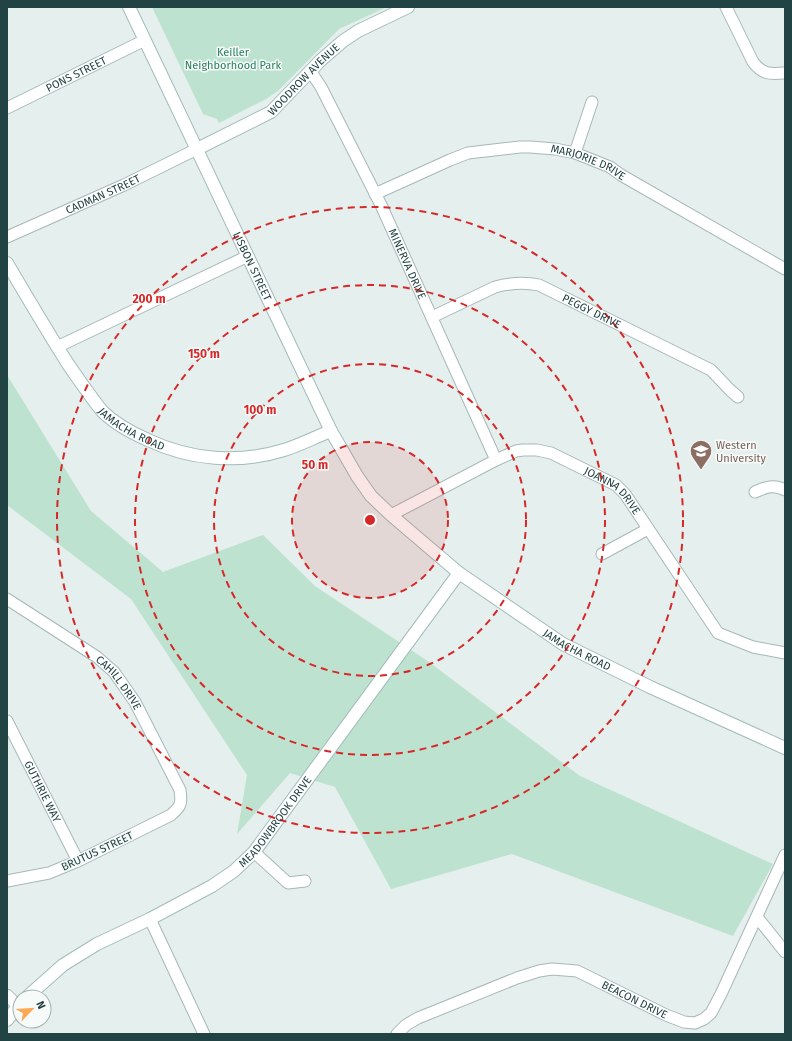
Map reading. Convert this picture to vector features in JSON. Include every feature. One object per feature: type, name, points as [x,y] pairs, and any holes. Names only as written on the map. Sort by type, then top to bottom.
[{"type":"main road","name":"LISBON STREET","points":[[129,7],[331,431],[357,476],[371,496],[391,515]]},
{"type":"main road","name":"WOODROW AVENUE","points":[[197,149],[271,112],[321,60],[343,41],[358,31],[408,7]]},
{"type":"main road","name":"JAMACHA ROAD","points":[[7,263],[57,347],[84,387],[103,412],[129,431],[158,445],[173,450],[189,454],[220,458],[252,457],[282,451],[331,431]]},
{"type":"main road","name":"JAMACHA ROAD","points":[[391,515],[458,573],[563,644],[650,687],[785,748]]},
{"type":"main road","name":"MEADOWBROOK DRIVE","points":[[36,989],[63,965],[97,944],[150,919],[212,886],[234,871],[254,852],[458,573]]},
{"type":"street","points":[[726,7],[753,62],[759,70],[765,72],[785,73]]},
{"type":"street","name":"PONS STREET","points":[[7,108],[145,40]]},
{"type":"street","name":"MINERVA DRIVE","points":[[311,72],[321,87],[376,194],[496,460]]},
{"type":"street","points":[[575,153],[592,102]]},
{"type":"street","name":"MARJORIE DRIVE","points":[[376,194],[468,153],[530,147],[555,149],[575,153],[610,167],[621,175],[785,269]]},
{"type":"street","name":"CADMAN STREET","points":[[7,237],[124,185],[197,149]]},
{"type":"street","points":[[57,347],[248,256]]},
{"type":"street","name":"PEGGY DRIVE","points":[[432,317],[495,287],[505,284],[524,283],[539,285],[711,370],[738,397]]},
{"type":"street","name":"JOANNA DRIVE","points":[[391,515],[516,451],[537,450],[558,456],[616,485],[625,494],[718,633],[753,647],[785,653]]},
{"type":"street","points":[[755,492],[766,487],[776,486],[785,490]]},
{"type":"street","points":[[602,554],[648,529]]},
{"type":"street","name":"CAHILL DRIVE","points":[[7,599],[97,657],[121,681],[135,702],[180,790],[180,806]]},
{"type":"street","name":"GUTHRIE WAY","points":[[7,721],[78,861]]},
{"type":"street","name":"BRUTUS STREET","points":[[7,881],[49,873],[78,861],[171,815],[180,806]]},
{"type":"street","points":[[254,852],[288,883],[305,881]]},
{"type":"street","name":"BEACON DRIVE","points":[[397,1034],[406,1025],[418,1018],[517,978],[539,970],[552,969],[577,971],[666,1015],[684,1022],[695,1023],[704,1019],[711,1013],[721,994],[785,854]]},
{"type":"street","points":[[757,917],[785,952]]},
{"type":"street","points":[[150,919],[204,1034]]},
{"type":"green space","name":"Keiller Neighborhood Park","points":[[152,7],[387,7],[339,29],[278,91],[266,99],[219,123],[217,119],[203,114]]},
{"type":"green space","points":[[7,375],[91,511],[163,572],[263,535],[315,586],[429,662],[580,776],[773,864],[733,936],[512,854],[391,889],[335,787],[290,773],[237,834],[247,775],[131,599],[7,505]]},
{"type":"place","name":"Western University","points":[[701,470]]}]
